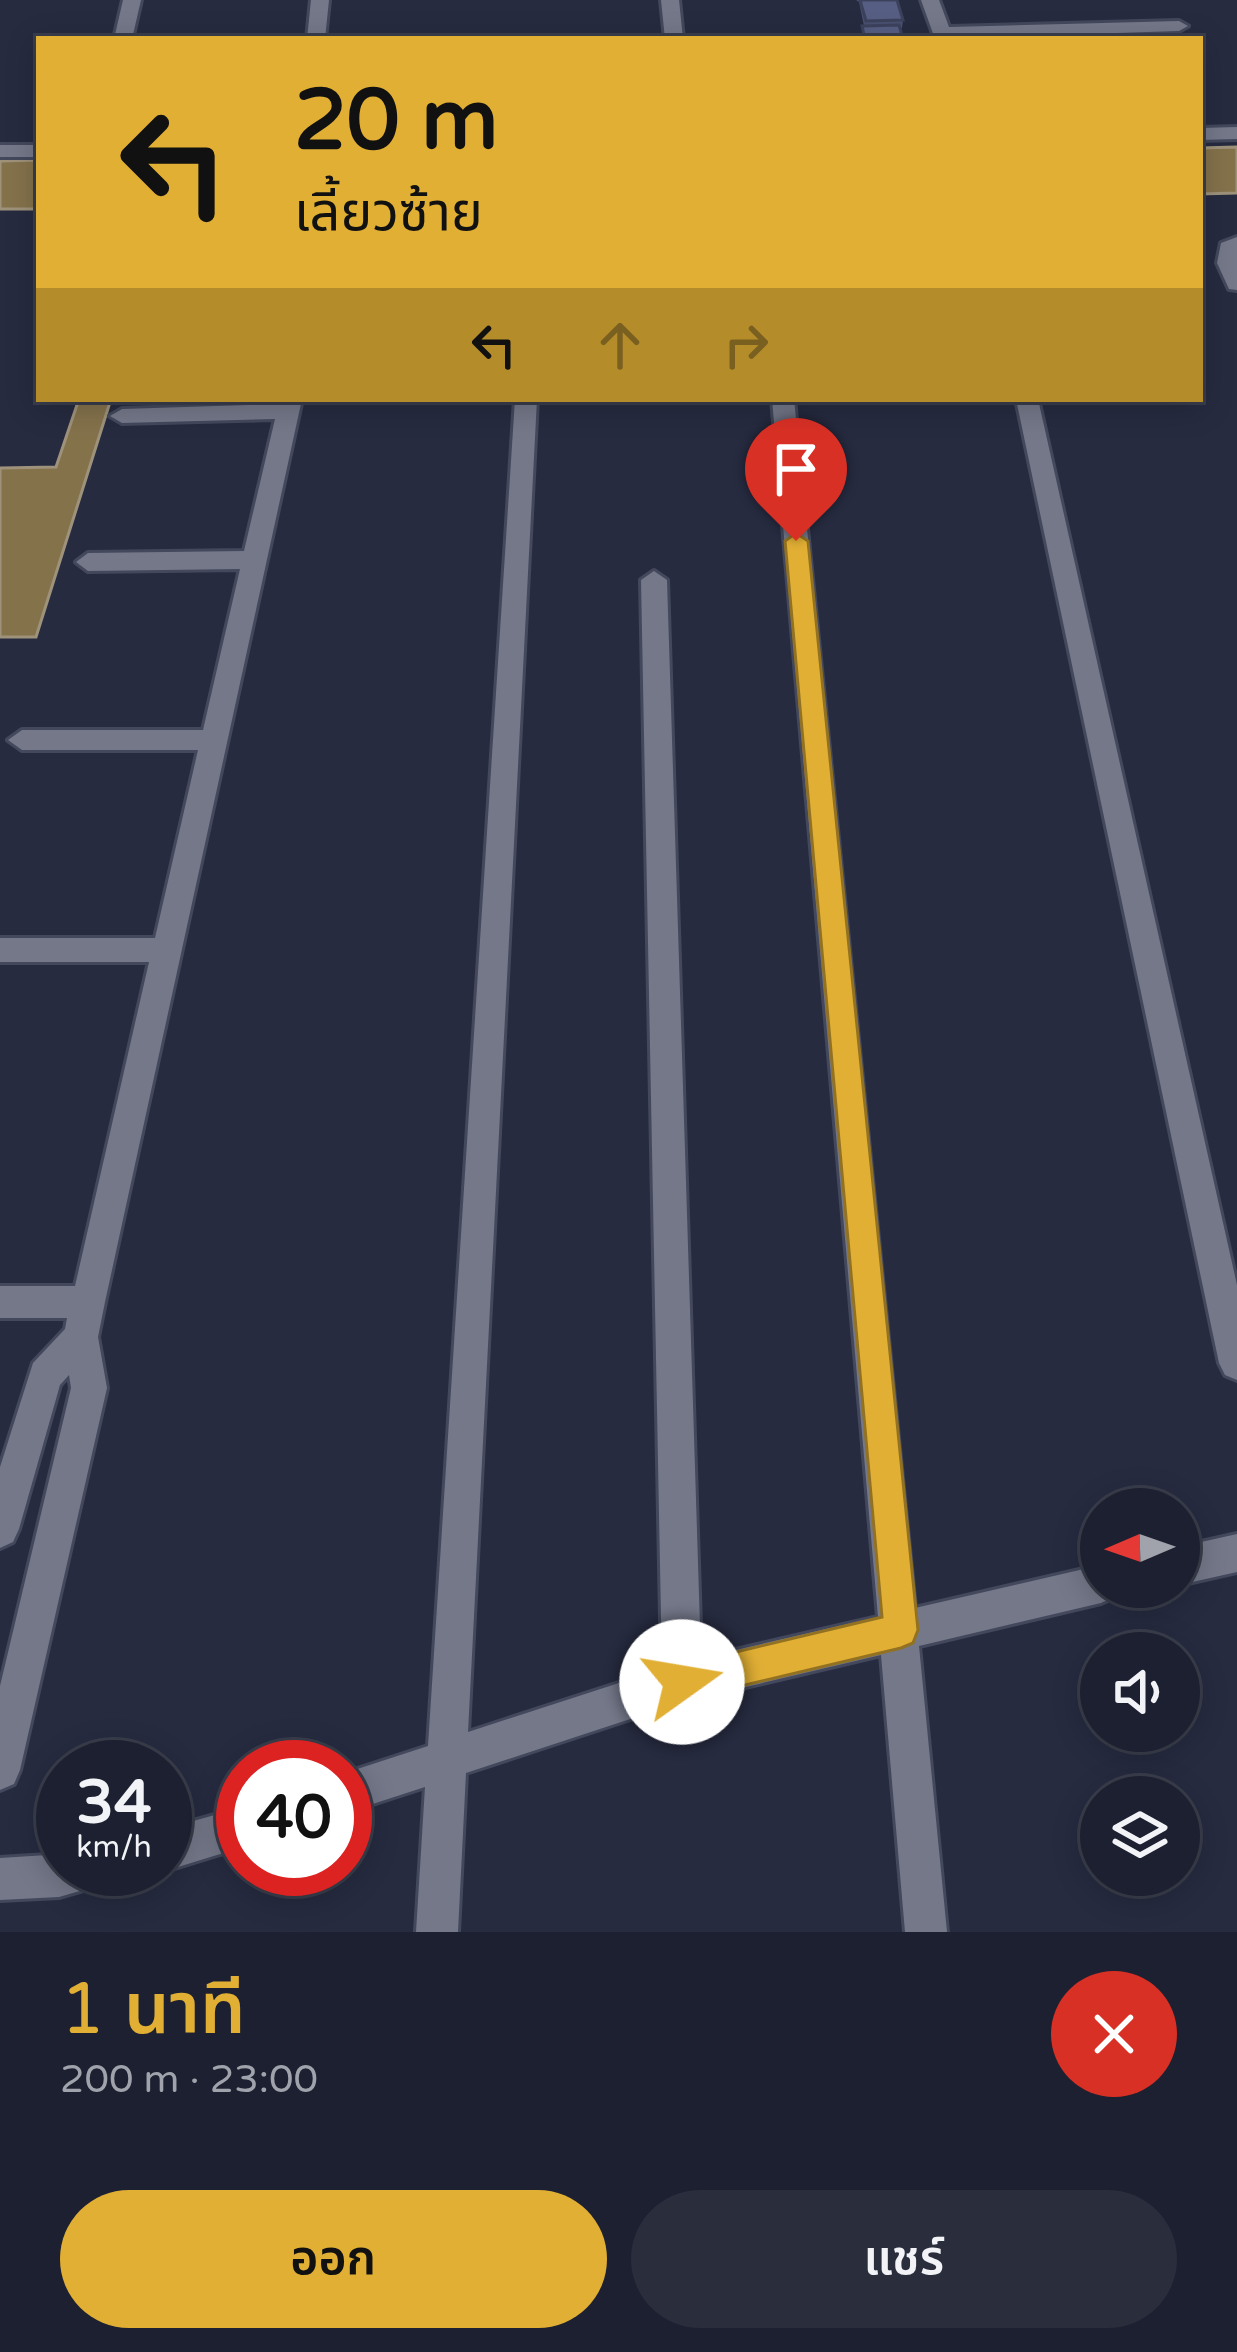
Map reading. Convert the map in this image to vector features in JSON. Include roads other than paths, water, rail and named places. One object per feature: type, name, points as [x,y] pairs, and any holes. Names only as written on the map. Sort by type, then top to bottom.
[{"type":"street","points":[[124,36],[132,0]]},
{"type":"street","points":[[316,36],[320,0]]},
{"type":"street","points":[[670,0],[674,36]]},
{"type":"street","points":[[930,0],[943,36],[1179,26]]},
{"type":"street","points":[[1203,134],[1237,133]]},
{"type":"street","points":[[0,152],[36,151]]},
{"type":"street","points":[[1237,243],[1228,247],[1228,262],[1237,284]]},
{"type":"street","points":[[437,1932],[526,402]]},
{"type":"street","points":[[783,402],[926,1932]]},
{"type":"street","points":[[1028,402],[1237,1363]]},
{"type":"street","points":[[0,1770],[89,1388],[85,1319],[289,405],[122,416]]},
{"type":"street","points":[[88,562],[255,560]]},
{"type":"street","points":[[653,580],[682,1682]]},
{"type":"street","points":[[22,740],[214,740]]},
{"type":"street","points":[[0,950],[167,950]]},
{"type":"street","points":[[0,1301],[85,1319]]},
{"type":"street","points":[[0,1529],[45,1375],[85,1319]]},
{"type":"street","points":[[1200,1561],[1237,1553]]},
{"type":"street","points":[[372,1784],[682,1682],[1080,1589]]},
{"type":"street","points":[[0,1879],[36,1877]]}]
